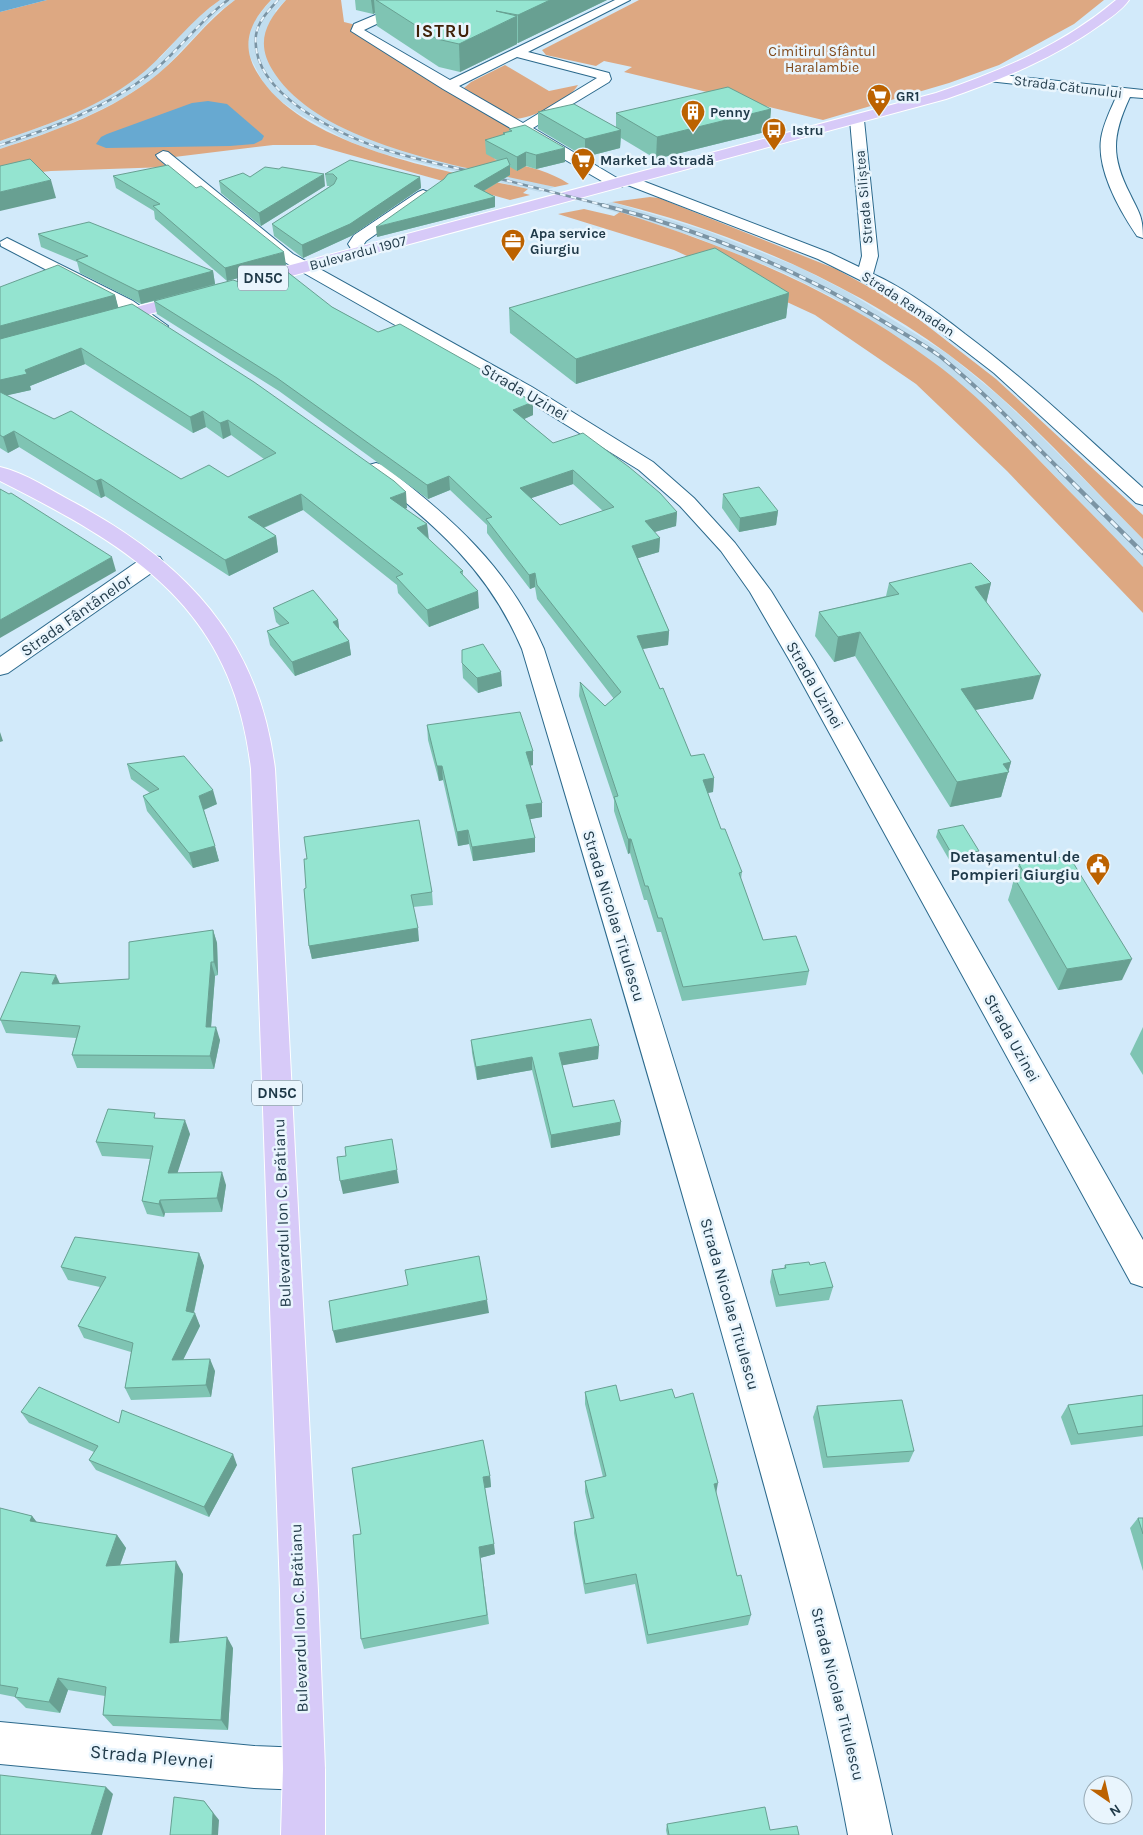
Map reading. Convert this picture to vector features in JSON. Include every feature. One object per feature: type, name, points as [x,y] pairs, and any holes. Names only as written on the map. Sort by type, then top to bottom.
[{"type":"main road","name":"DN5C","points":[[623,182],[857,120],[941,96],[993,78],[1026,64],[1072,39],[1094,25],[1124,0]]},
{"type":"main road","name":"Bulevardul 1907","points":[[240,284],[623,182]]},
{"type":"main road","points":[[92,324],[212,292]]},
{"type":"main road","name":"Bulevardul Ion C. Brătianu","points":[[0,473],[96,524],[152,562],[183,592],[219,641],[250,700],[260,744],[298,1581],[304,1769],[303,1835]]},
{"type":"street","name":"Strada Ramadan","points":[[421,0],[356,29],[360,35],[521,130],[623,182],[824,256],[865,274],[908,300],[994,364],[1143,499]]},
{"type":"street","points":[[448,86],[624,0]]},
{"type":"street","points":[[517,53],[604,76],[604,79],[521,130]]},
{"type":"street","name":"Strada Cătunului","points":[[993,78],[1143,94]]},
{"type":"street","points":[[1124,93],[1108,139],[1107,152],[1111,166],[1143,233]]},
{"type":"street","name":"Strada Siliștea","points":[[857,120],[870,256],[865,274]]},
{"type":"street","name":"Strada Uzinei","points":[[163,155],[287,258],[525,391],[623,450],[687,502],[716,533],[760,591],[802,661],[1143,1272]]},
{"type":"street","points":[[361,252],[356,244],[360,238],[439,185]]},
{"type":"street","points":[[260,236],[276,226]]},
{"type":"street","points":[[7,243],[138,312],[182,342]]},
{"type":"street","name":"Strada Nicolae Titulescu","points":[[358,456],[421,505],[478,560],[505,594],[534,649],[739,1333],[814,1596],[858,1770],[870,1835]]},
{"type":"street","name":"Strada Fântânelor","points":[[0,668],[152,562]]},
{"type":"street","name":"Strada Plevnei","points":[[0,1743],[254,1767],[304,1769]]},
{"type":"shaded area","points":[[220,0],[235,0],[217,13],[158,75],[122,99],[92,114],[58,129],[0,149],[0,141],[46,125],[161,57],[193,21]]},
{"type":"shaded area","points":[[271,0],[286,0],[275,11],[362,136],[430,158],[555,187],[540,192],[380,153],[348,141],[299,114],[278,99],[264,84],[248,53],[248,37],[253,22]]},
{"type":"shaded area","points":[[612,202],[707,231],[799,267],[848,292],[948,354],[999,396],[1037,432],[1143,539],[1143,567],[1016,436],[978,400],[929,359],[832,297],[784,273],[695,237],[596,206]]},
{"type":"green space","points":[[47,0],[220,0],[190,25],[145,71],[112,94],[57,121],[0,141],[0,12]]},
{"type":"green space","points":[[235,0],[271,0],[252,26],[248,44],[252,64],[279,100],[308,121],[342,139],[380,153],[459,174],[528,189],[523,193],[530,195],[510,200],[315,145],[273,145],[158,159],[167,167],[51,171],[0,176],[0,149],[83,119],[141,87],[168,65],[215,17]]},
{"type":"green space","points":[[286,0],[341,0],[344,22],[356,25],[529,138],[494,159],[542,171],[569,184],[555,187],[444,162],[403,151],[364,137],[328,120],[298,99],[275,74],[265,54],[264,44],[268,26]]},
{"type":"green space","name":"Cimitirul Sfântul Haralambie","points":[[639,0],[1104,0],[1074,24],[999,65],[949,83],[823,120],[624,72],[632,67],[604,61],[596,66],[546,55],[542,50]]},
{"type":"green space","points":[[505,65],[549,91],[578,85],[567,97],[549,108],[530,116],[513,119],[464,88],[471,82]]},
{"type":"green space","points":[[650,197],[659,198],[836,269],[898,303],[996,379],[1143,515],[1143,539],[1025,419],[948,354],[870,304],[788,262],[701,228],[612,202]]},
{"type":"green space","points":[[584,209],[614,216],[620,212],[741,256],[819,291],[893,334],[929,359],[959,382],[1000,421],[1143,567],[1143,613],[1007,471],[916,384],[815,315],[674,250],[558,214]]},
{"type":"water","points":[[0,0],[47,0],[0,12]]},
{"type":"water","points":[[208,101],[227,104],[264,136],[262,140],[254,144],[230,146],[106,148],[96,144],[101,137],[107,134],[192,103]]},
{"type":"building","points":[[376,0],[550,0],[518,15],[496,11],[517,16],[459,44],[437,39]]},
{"type":"building","points":[[728,87],[771,109],[657,137],[616,113]]},
{"type":"building","points":[[574,104],[621,130],[585,139],[538,112]]},
{"type":"building","points":[[525,125],[565,148],[536,155],[526,152],[517,157],[485,140],[512,131],[509,129]]},
{"type":"building","points":[[507,158],[510,165],[474,186],[495,197],[376,227],[444,179],[448,174]]},
{"type":"building","points":[[30,159],[51,180],[0,192],[0,166]]},
{"type":"building","points":[[350,160],[420,177],[350,224],[302,245],[272,224],[334,184],[337,178],[333,174],[325,174]]},
{"type":"building","points":[[168,165],[196,188],[201,186],[284,252],[225,268],[153,206],[160,204],[113,176]]},
{"type":"building","points":[[265,167],[279,169],[282,167],[324,174],[259,213],[219,181],[243,173],[250,177]]},
{"type":"building","points":[[89,222],[213,271],[138,291],[76,260],[88,256],[38,234]]},
{"type":"building","points":[[715,248],[789,293],[576,359],[509,308]]},
{"type":"building","points":[[58,265],[115,295],[0,326],[0,287]]},
{"type":"building","points":[[281,267],[332,307],[378,332],[400,324],[505,383],[503,384],[533,402],[513,410],[553,443],[583,433],[660,493],[677,512],[645,521],[660,538],[632,546],[669,631],[637,636],[660,689],[663,688],[691,756],[704,754],[714,778],[703,780],[721,829],[725,829],[742,872],[739,873],[763,940],[796,936],[809,971],[683,987],[662,918],[658,918],[648,886],[645,886],[631,839],[628,839],[614,797],[618,796],[580,682],[605,706],[621,692],[537,585],[535,573],[529,575],[486,519],[492,517],[449,476],[427,485],[277,378],[154,301],[233,280],[242,283],[237,279]],"holes":[[[573,470],[614,507],[560,525],[520,488]]]},
{"type":"building","points":[[132,304],[254,382],[394,481],[406,492],[390,498],[427,524],[417,528],[463,571],[460,572],[478,591],[427,610],[396,577],[403,574],[301,494],[248,517],[276,536],[225,560],[101,479],[96,481],[14,431],[3,437],[0,435],[0,392],[54,419],[71,411],[181,479],[209,465],[228,477],[276,453],[228,420],[220,423],[203,411],[190,417],[81,348],[25,370],[27,374],[0,380],[0,339]]},
{"type":"building","points":[[759,487],[778,511],[740,518],[723,494]]},
{"type":"building","points":[[0,489],[9,494],[11,493],[112,557],[0,620]]},
{"type":"building","points":[[971,563],[991,583],[975,587],[1041,675],[961,689],[1011,762],[1003,764],[1009,772],[957,782],[860,632],[838,637],[819,612],[899,594],[889,583]]},
{"type":"building","points":[[313,590],[338,620],[333,622],[349,641],[292,662],[267,631],[289,623],[273,608]]},
{"type":"building","points":[[483,644],[501,672],[477,678],[462,663],[462,650]]},
{"type":"building","points":[[520,712],[533,751],[526,752],[542,803],[526,805],[535,838],[472,847],[468,830],[457,832],[442,766],[437,766],[427,725]]},
{"type":"building","points":[[184,756],[213,790],[199,796],[215,846],[189,853],[143,796],[159,789],[127,764]]},
{"type":"building","points":[[419,820],[432,892],[411,895],[418,928],[309,946],[304,889],[306,888],[304,859],[307,859],[304,837]]},
{"type":"building","points":[[963,825],[979,851],[953,856],[938,830]]},
{"type":"building","points":[[1069,856],[1132,959],[1067,969],[1015,879],[1026,877],[1019,864]]},
{"type":"building","points":[[213,930],[214,962],[211,962],[206,1027],[216,1027],[210,1056],[72,1055],[80,1026],[0,1020],[21,972],[56,975],[52,984],[129,979],[129,942]]},
{"type":"building","points":[[591,1019],[599,1046],[559,1053],[573,1107],[614,1100],[621,1122],[551,1135],[532,1057],[476,1067],[471,1040]]},
{"type":"building","points":[[108,1109],[155,1113],[154,1118],[185,1120],[168,1173],[222,1172],[217,1198],[160,1200],[159,1204],[142,1201],[153,1146],[96,1142]]},
{"type":"building","points":[[392,1139],[397,1170],[340,1181],[337,1157],[346,1156],[345,1147]]},
{"type":"building","points":[[75,1237],[199,1253],[186,1311],[195,1313],[172,1360],[210,1359],[206,1385],[125,1388],[133,1343],[78,1326],[106,1277],[61,1267]]},
{"type":"building","points":[[479,1256],[487,1300],[333,1331],[329,1301],[408,1285],[405,1270]]},
{"type":"building","points":[[809,1262],[810,1265],[825,1262],[833,1287],[779,1295],[772,1270],[786,1268],[785,1265]]},
{"type":"building","points":[[616,1385],[620,1401],[672,1389],[675,1398],[693,1393],[718,1483],[714,1484],[737,1576],[741,1575],[751,1615],[648,1635],[636,1574],[585,1584],[574,1522],[594,1518],[585,1481],[606,1476],[585,1392]]},
{"type":"building","points":[[39,1387],[119,1423],[122,1410],[233,1454],[204,1507],[89,1460],[98,1446],[21,1412]]},
{"type":"building","points":[[1143,1395],[1143,1426],[1078,1434],[1068,1405]]},
{"type":"building","points":[[902,1400],[914,1451],[827,1457],[817,1406]]},
{"type":"building","points":[[483,1440],[490,1476],[483,1477],[494,1544],[479,1547],[487,1615],[361,1639],[353,1535],[361,1534],[352,1468]]},
{"type":"building","points":[[0,1508],[32,1516],[30,1521],[117,1535],[106,1566],[176,1561],[170,1643],[227,1637],[221,1720],[103,1715],[106,1687],[58,1678],[49,1702],[15,1697],[18,1688],[0,1685]]},
{"type":"building","points":[[1138,1518],[1143,1518],[1143,1534]]},
{"type":"building","points":[[0,1775],[106,1787],[91,1835],[0,1835]]},
{"type":"building","points":[[174,1797],[204,1801],[213,1813],[212,1835],[170,1835]]},
{"type":"building","points":[[765,1807],[770,1830],[797,1826],[799,1835],[669,1835],[667,1824]]},
{"type":"railway","points":[[0,145],[40,132],[116,97],[151,73],[228,0]]},
{"type":"railway","points":[[278,0],[264,16],[257,30],[258,56],[267,75],[282,93],[323,123],[367,143],[399,154],[607,206]]},
{"type":"railway","points":[[602,205],[676,226],[748,253],[818,285],[921,343],[957,370],[988,398],[1143,553]]},
{"type":"place","name":"GR1","points":[[879,117]]},
{"type":"place","name":"Penny","points":[[693,133]]},
{"type":"place","name":"Istru","points":[[774,151]]},
{"type":"place","name":"Market La Stradă","points":[[583,181]]},
{"type":"place","name":"Apa service Giurgiu","points":[[513,262]]},
{"type":"place","name":"Detașamentul de Pompieri Giurgiu","points":[[1098,886]]},
{"type":"district","name":"ISTRU","points":[[443,31]]}]
